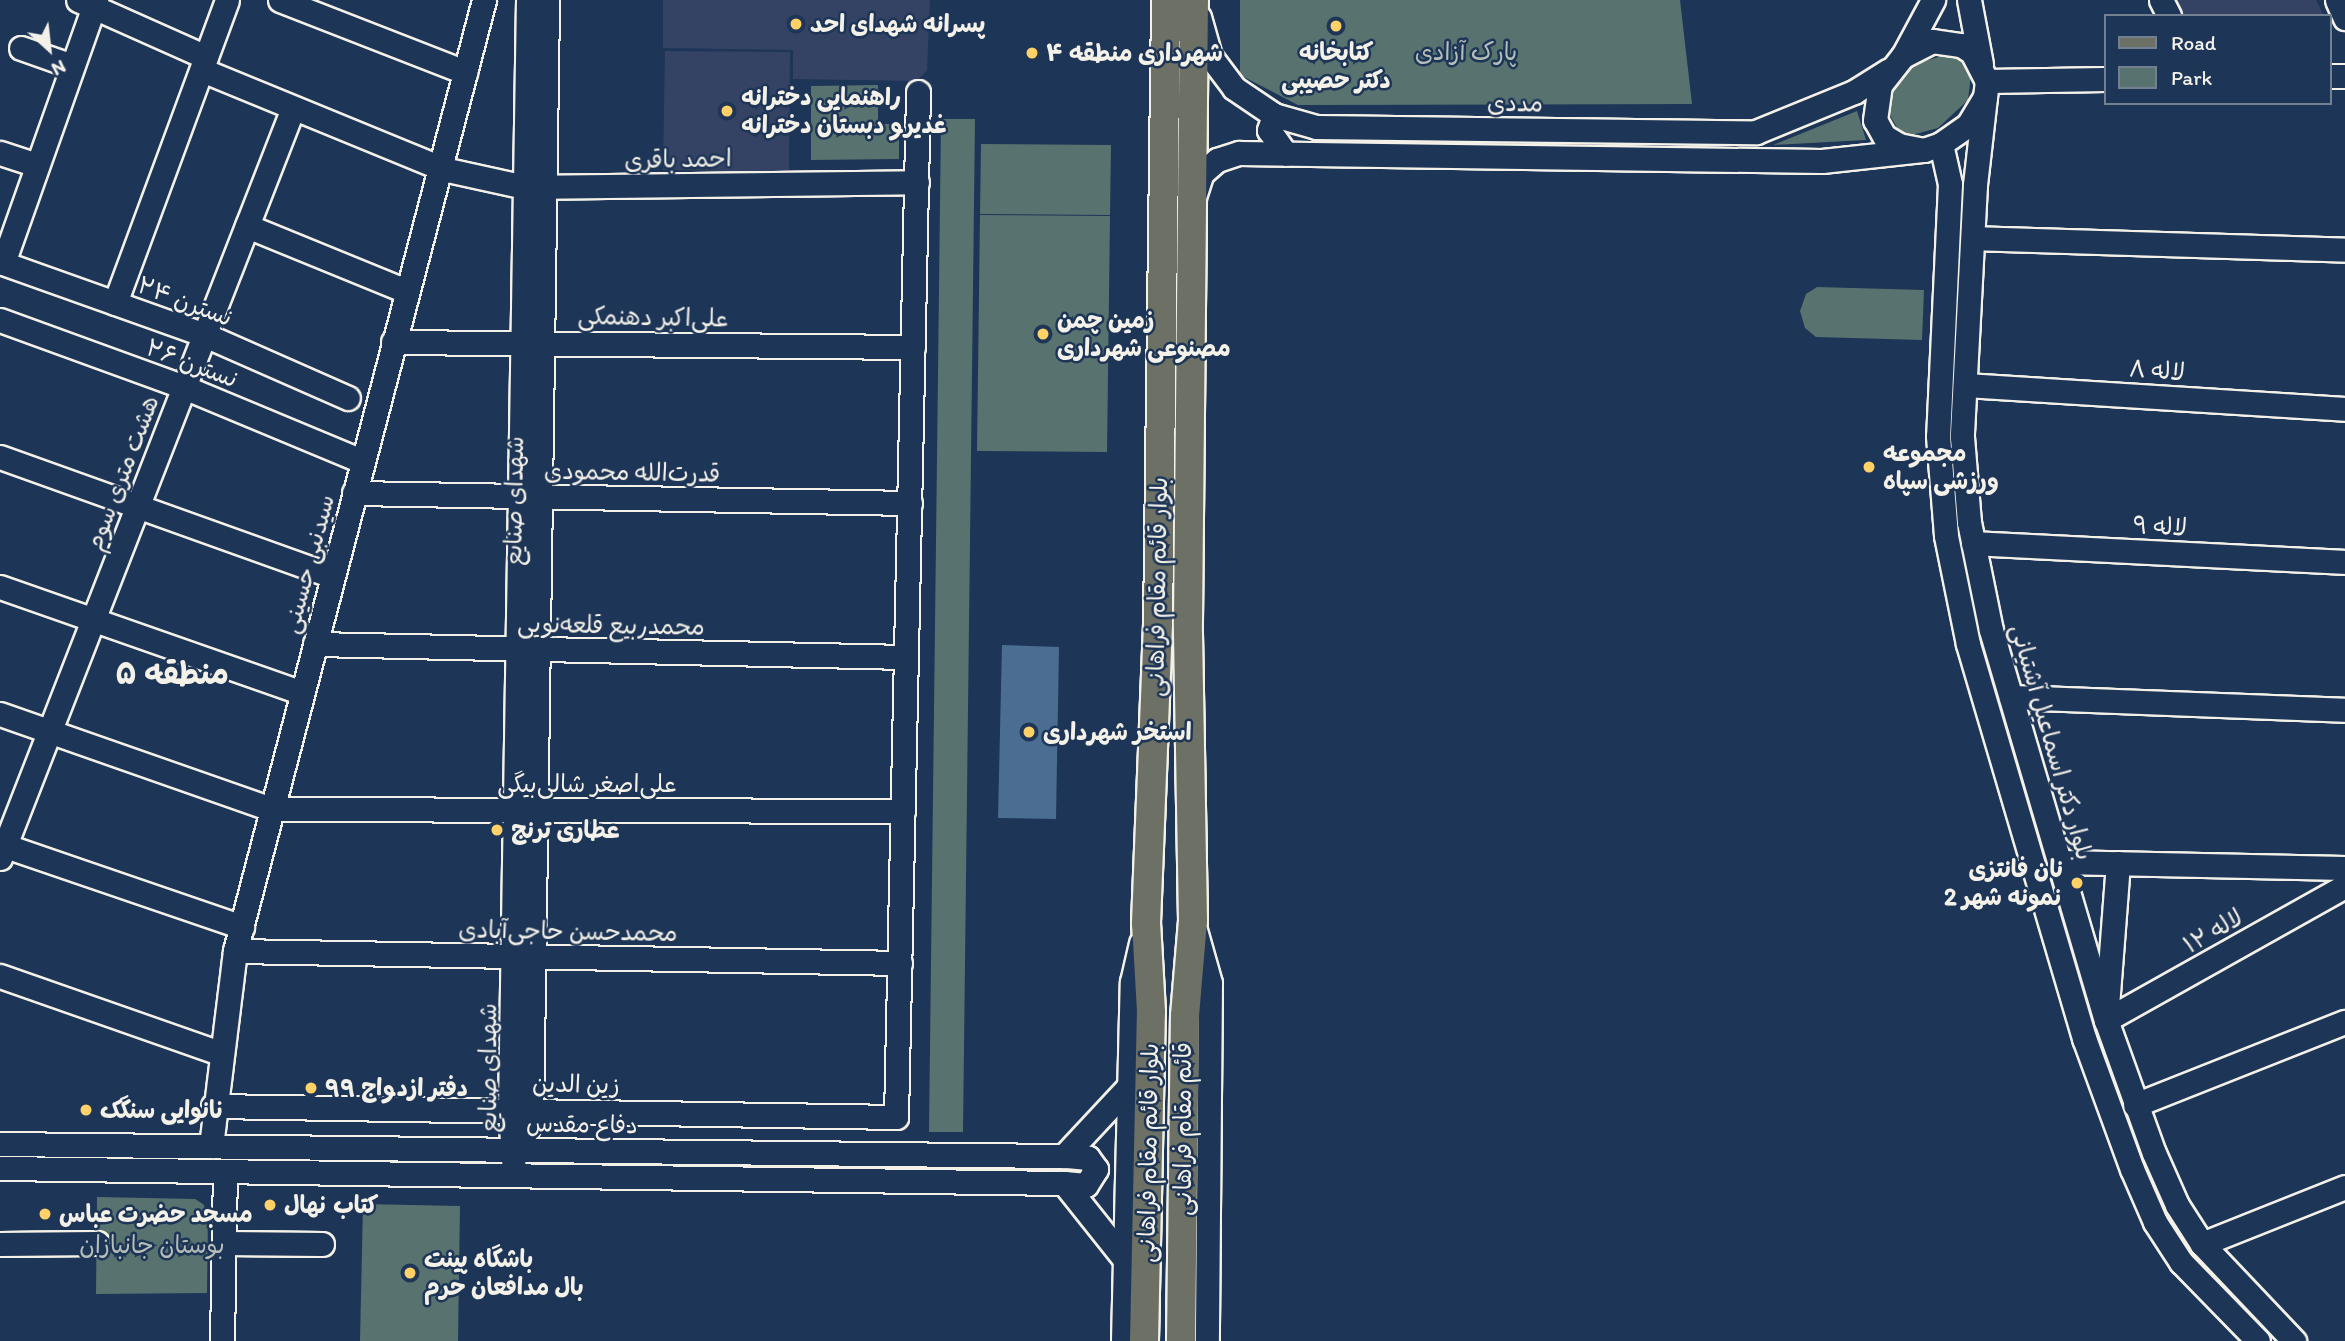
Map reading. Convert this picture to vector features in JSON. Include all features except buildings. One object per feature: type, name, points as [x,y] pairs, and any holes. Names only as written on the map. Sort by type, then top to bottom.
[{"type":"main road","name":"بلوار قائم مقام فراهانی","points":[[1144,1341],[1151,1012],[1146,923],[1158,623],[1166,0]]},
{"type":"main road","name":"بلوار قائم مقام فراهانی","points":[[1181,1341],[1185,1016],[1193,920],[1188,622],[1194,0]]},
{"type":"street","points":[[115,303],[228,0]]},
{"type":"street","points":[[280,0],[466,72]]},
{"type":"street","name":"سیدنبی حسینی","points":[[211,1146],[213,1106],[235,951],[406,290],[443,169],[484,0]]},
{"type":"street","name":"شهدای صنایع","points":[[513,1174],[521,1110],[535,187],[528,0]]},
{"type":"street","name":"شهدای صنایع","points":[[535,187],[547,0]]},
{"type":"street","name":"مددی","points":[[1194,0],[1210,56],[1234,88],[1274,115],[1316,127],[1756,132],[1854,92],[1896,63]]},
{"type":"street","points":[[1933,0],[1875,101],[1875,120],[1884,135],[1899,145],[1933,147]]},
{"type":"street","name":"بلوار دکتر اسماعیل آشتیانی","points":[[1969,0],[1984,81],[1962,437],[1973,543],[2011,697],[2106,1020],[2136,1105],[2177,1205],[2202,1244],[2294,1341]]},
{"type":"street","points":[[2337,0],[2345,18]]},
{"type":"street","points":[[1,263],[72,66],[89,2]]},
{"type":"street","name":"احمد باقری","points":[[89,2],[293,108],[443,169],[535,187],[916,182]]},
{"type":"street","points":[[1896,63],[1919,46],[1947,41],[1961,45],[1984,81]]},
{"type":"street","points":[[21,48],[72,66]]},
{"type":"street","points":[[1984,81],[2104,79]]},
{"type":"street","points":[[1192,204],[1202,173],[1217,160],[1239,153],[1822,161],[1933,147],[1968,125],[1984,81]]},
{"type":"street","points":[[900,963],[918,92]]},
{"type":"street","name":"هشت متری سوم","points":[[2,849],[293,108]]},
{"type":"street","points":[[1274,115],[1269,130],[1286,154]]},
{"type":"street","points":[[1933,147],[1950,184],[1938,436],[1946,536],[1968,644],[2084,1038],[2132,1169],[2155,1222],[2181,1262],[2258,1341]]},
{"type":"street","points":[[0,153],[37,165]]},
{"type":"street","points":[[247,226],[406,290]]},
{"type":"street","points":[[1973,238],[2345,250]]},
{"type":"street","name":"نسترن ۲۴","points":[[1,263],[205,335],[348,398]]},
{"type":"street","name":"نسترن ۲۶","points":[[0,320],[184,387],[362,461]]},
{"type":"street","name":"علی‌اکبر دهنمکی","points":[[393,342],[533,341],[913,347]]},
{"type":"street","name":"لاله ۸","points":[[1965,385],[2345,409]]},
{"type":"street","points":[[0,457],[332,576]]},
{"type":"street","name":"قدرت‌الله محمودی","points":[[354,494],[909,503]]},
{"type":"street","name":"لاله ۹","points":[[1973,543],[2345,562]]},
{"type":"street","points":[[0,587],[94,617],[302,693]]},
{"type":"street","name":"محمدربیع قلعه‌نویی","points":[[315,644],[906,657]]},
{"type":"street","points":[[2011,697],[2345,710]]},
{"type":"street","name":"علی‌اصغر شالی‌بیگی","points":[[0,714],[271,809],[903,811]]},
{"type":"street","points":[[2,849],[242,927]]},
{"type":"street","points":[[2059,862],[2345,868]]},
{"type":"street","points":[[2106,1020],[2118,863]]},
{"type":"street","name":"لاله ۱۲","points":[[2106,1020],[2345,886]]},
{"type":"street","name":"قائم مقام فراهانی","points":[[1193,920],[1210,982],[1208,1341]]},
{"type":"street","name":"قائم مقام فراهانی","points":[[1123,1341],[1132,1083],[1132,982],[1146,923]]},
{"type":"street","name":"محمدحسن حاجی‌آبادی","points":[[235,951],[900,963]]},
{"type":"street","name":"زین الدین","points":[[213,1106],[896,1117],[900,963]]},
{"type":"street","points":[[0,976],[220,1053]]},
{"type":"street","points":[[2136,1105],[2345,1022]]},
{"type":"street","points":[[1064,1156],[1132,1083]]},
{"type":"street","name":"دفاع مقدس","points":[[0,1144],[1064,1156],[1088,1158],[1096,1169],[1086,1185],[0,1168]]},
{"type":"street","points":[[222,1341],[225,1172]]},
{"type":"street","points":[[1064,1183],[1126,1261]]},
{"type":"street","points":[[2202,1244],[2345,1187]]},
{"type":"street","points":[[0,1244],[97,1243]]},
{"type":"street","points":[[224,1243],[322,1244]]},
{"type":"shaded area","name":"پسرانه شهدای احد","points":[[663,0],[930,0],[927,70],[917,81],[793,79],[793,50],[663,48]]},
{"type":"shaded area","points":[[2170,0],[2316,0],[2323,14],[2177,14]]},
{"type":"shaded area","name":"راهنمایی دخترانه غدیرو دبستان دخترانه","points":[[665,51],[790,52],[789,172],[663,170]]},
{"type":"shaded area","name":"استخر شهرداری","points":[[1002,645],[1059,647],[1056,819],[998,818]]},
{"type":"green space","name":"پارک آزادی","points":[[1240,0],[1680,0],[1692,104],[1298,105],[1240,75]]},
{"type":"green space","points":[[1945,55],[1957,57],[1971,74],[1968,100],[1938,128],[1912,135],[1899,131],[1888,112],[1893,88],[1915,64]]},
{"type":"green space","points":[[878,85],[878,124],[899,124],[899,159],[811,160],[811,86]]},
{"type":"green space","points":[[1857,111],[1866,140],[1773,145]]},
{"type":"green space","points":[[941,119],[975,119],[963,1132],[929,1132]]},
{"type":"green space","points":[[981,144],[1111,145],[1110,215],[980,214]]},
{"type":"green space","name":"زمین چمن مصنوعی شهرداری","points":[[980,215],[1110,216],[1107,452],[977,451]]},
{"type":"green space","points":[[1817,287],[1924,290],[1922,340],[1816,337],[1805,328],[1800,311],[1806,294]]},
{"type":"green space","name":"بوستان جانبازان","points":[[97,1197],[195,1199],[203,1204],[208,1213],[207,1293],[96,1294]]},
{"type":"green space","name":"باشگاه پینت بال مدافعان حرم","points":[[363,1204],[460,1206],[458,1341],[360,1341]]},
{"type":"place","name":"پسرانه شهدای احد","points":[[796,24]]},
{"type":"place","name":"کتابخانه دکتر حصیبی","points":[[1336,26]]},
{"type":"place","name":"شهرداری منطقه ۴","points":[[1032,53]]},
{"type":"place","name":"راهنمایی دخترانه غدیرو دبستان دخترانه","points":[[727,111]]},
{"type":"place","name":"زمین چمن مصنوعی شهرداری","points":[[1043,334]]},
{"type":"place","name":"مجموعه ورزشی سپاه","points":[[1869,467]]},
{"type":"place","name":"استخر شهرداری","points":[[1029,732]]},
{"type":"place","name":"عطاری ترنج","points":[[497,830]]},
{"type":"place","name":"نان فانتزی نمونه شهر 2","points":[[2077,883]]},
{"type":"place","name":"دفتر ازدواج ۹۹","points":[[311,1088]]},
{"type":"place","name":"نانوایی سنگک","points":[[86,1110]]},
{"type":"place","name":"کتاب نهال","points":[[270,1205]]},
{"type":"place","name":"مسجد حضرت عباس","points":[[45,1214]]},
{"type":"place","name":"باشگاه پینت بال مدافعان حرم","points":[[410,1273]]},
{"type":"district","name":"منطقه ۵","points":[[172,673]]}]
